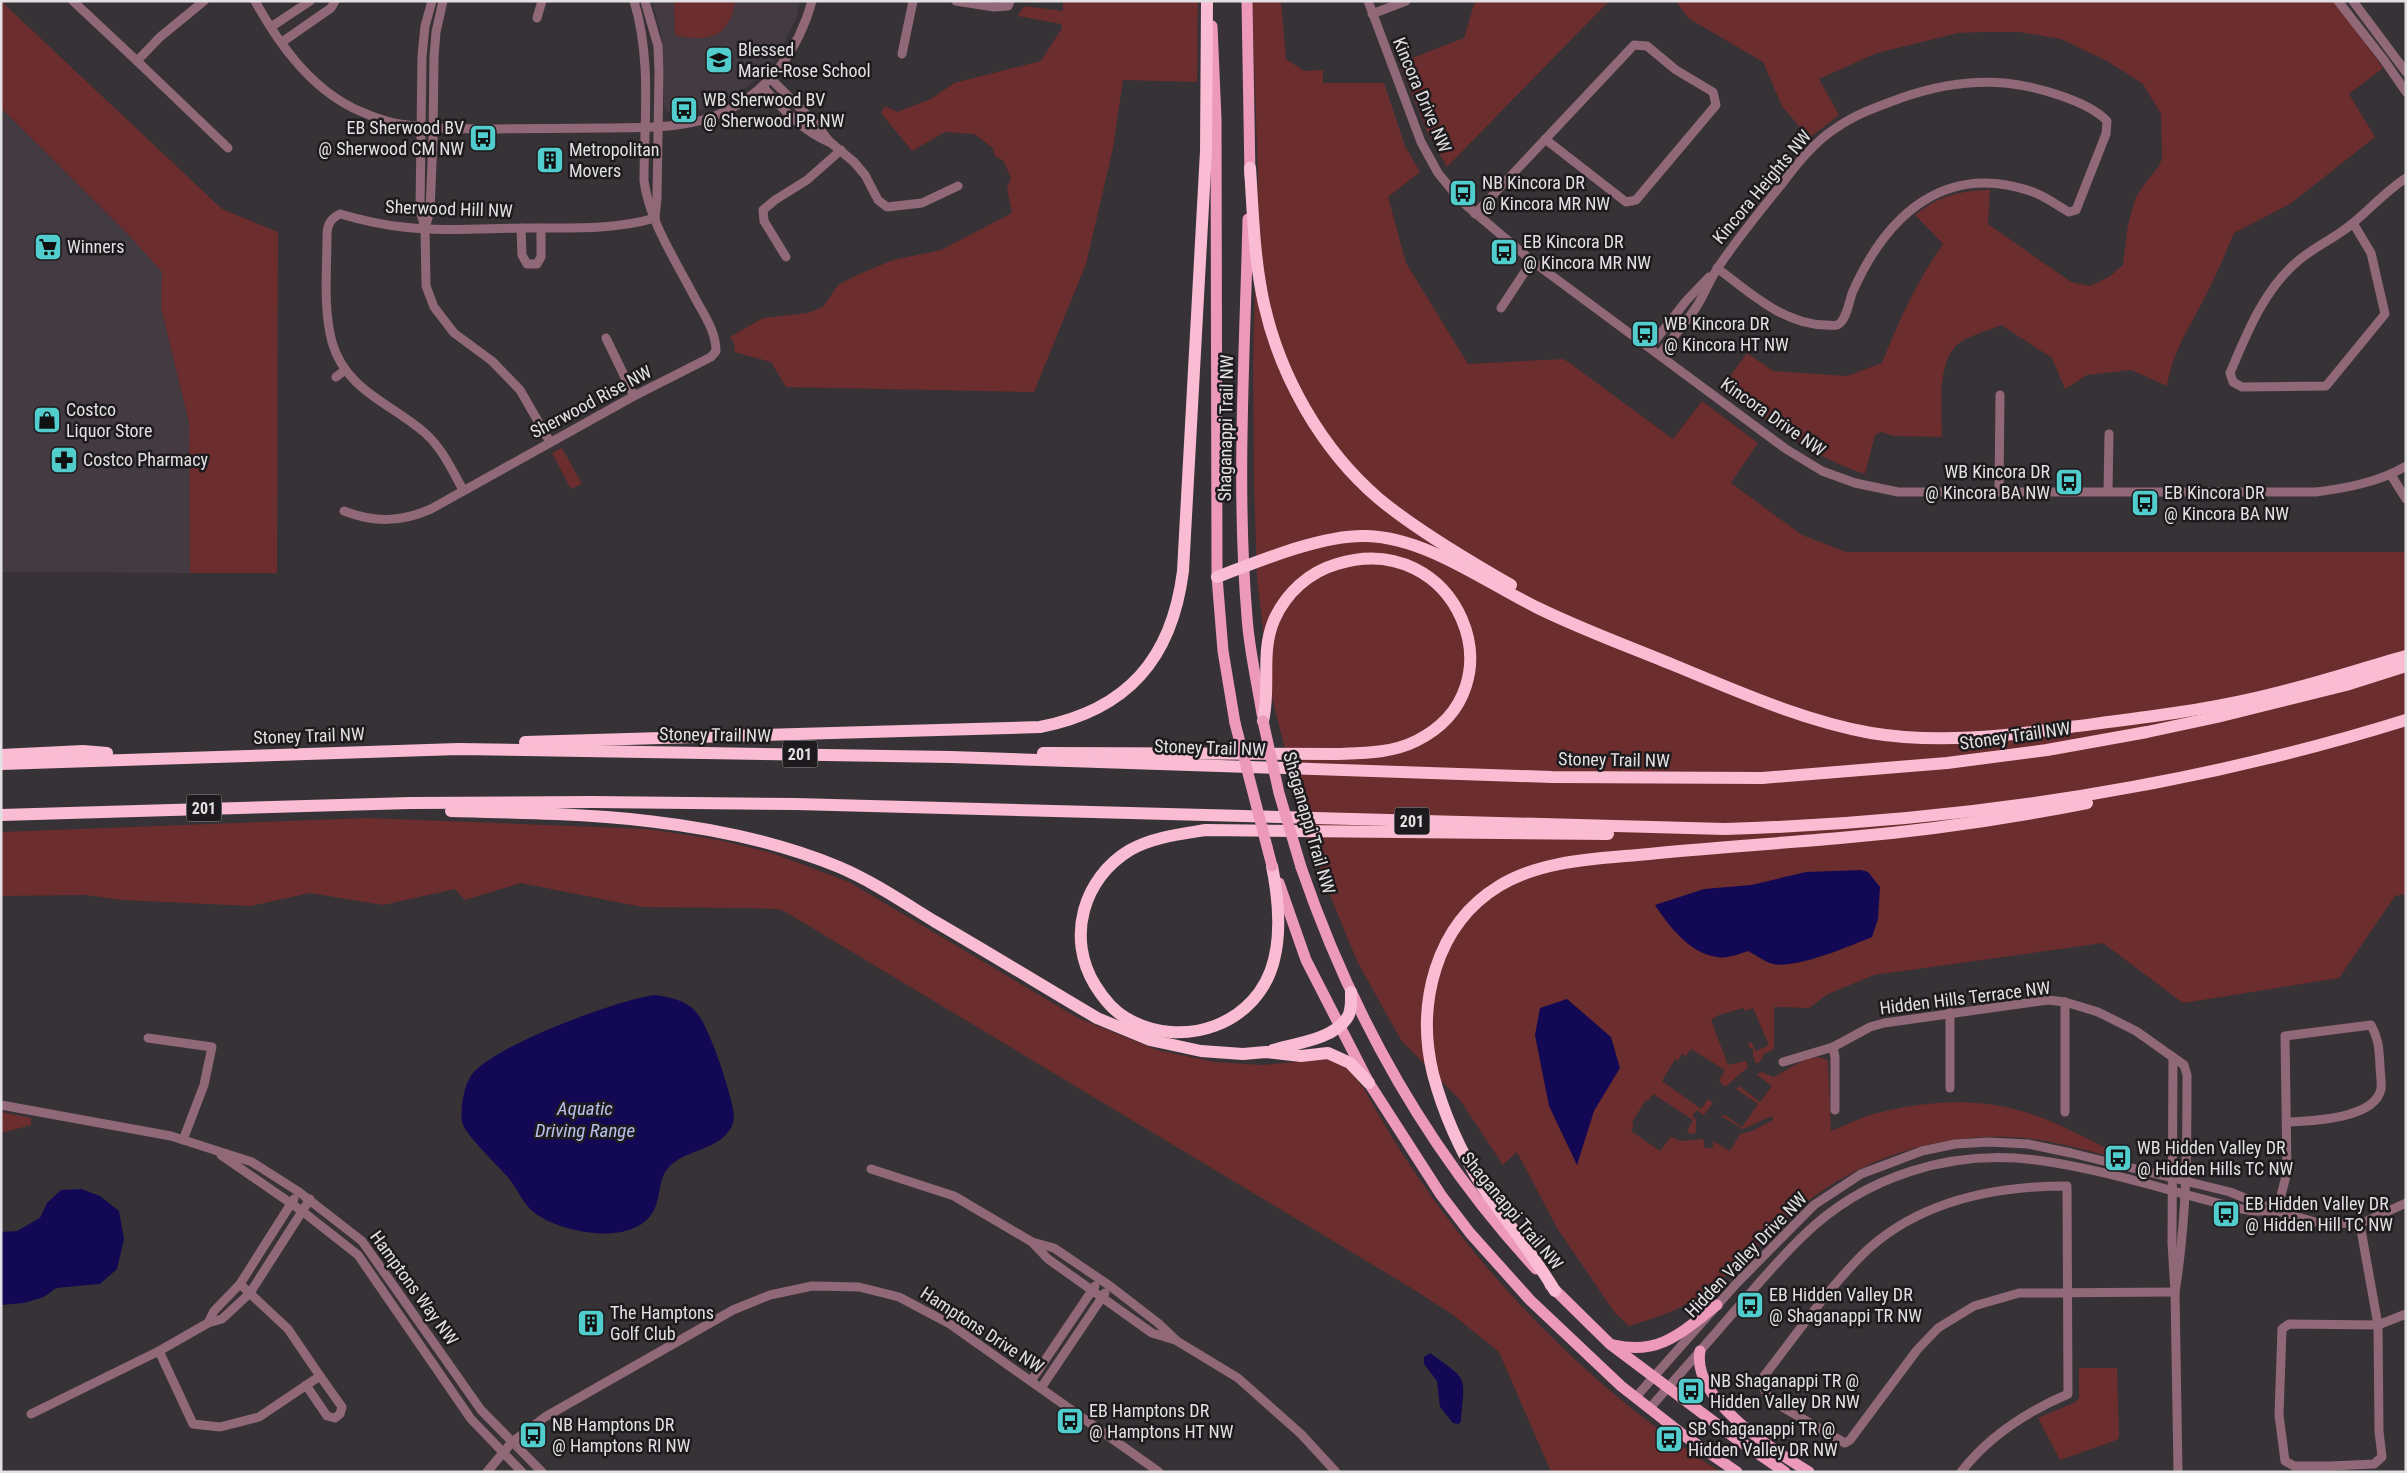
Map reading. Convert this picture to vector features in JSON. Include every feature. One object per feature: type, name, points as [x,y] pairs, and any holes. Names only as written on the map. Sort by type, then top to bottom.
[{"type":"highway","points":[[458,749],[500,743],[625,738],[898,733],[1040,727],[1061,723],[1082,715],[1132,685],[1156,656],[1167,638],[1180,598],[1183,571],[1206,151],[1207,1]]},
{"type":"highway","points":[[1250,168],[1258,273],[1274,340],[1299,397],[1339,457],[1377,497],[1398,514],[1500,579],[1622,644]]},
{"type":"highway","points":[[1217,577],[1332,539],[1364,535],[1391,538],[1432,552],[1541,609],[1622,644],[1803,715],[1872,733],[1924,738],[2038,732],[2181,712],[2256,698],[2406,656]]},
{"type":"highway","points":[[951,758],[1068,752],[1358,753],[1400,748],[1430,733],[1445,720],[1457,705],[1464,688],[1468,675],[1470,651],[1464,622],[1456,605],[1448,593],[1423,572],[1392,560],[1359,558],[1331,565],[1315,573],[1305,580],[1288,598],[1270,630],[1265,660],[1266,707],[1263,721]]},
{"type":"highway","name":"Stoney Trail NW","points":[[1,764],[458,749],[951,758],[1552,777],[1762,778],[1947,763],[2066,747],[2216,717],[2346,685],[2406,666]]},
{"type":"highway","name":"201","points":[[1,816],[408,803],[796,804],[1725,829],[1807,826],[1979,811],[2076,797],[2190,776],[2349,738],[2406,720]]},
{"type":"highway","points":[[1,755],[83,752],[177,758]]},
{"type":"highway","points":[[1555,1291],[1539,1264],[1483,1186],[1465,1155],[1440,1095],[1429,1054],[1428,1003],[1435,967],[1455,928],[1484,897],[1512,879],[1553,866],[1580,861],[1721,846],[1843,838],[1965,823],[2040,812],[2166,788],[2190,776]]},
{"type":"highway","points":[[408,803],[425,810],[603,816],[668,822],[716,830],[783,847],[867,880],[1097,1018],[1127,1032],[1174,1047],[1243,1054],[1266,1052],[1327,1034],[1339,1027],[1348,1018],[1351,1007],[1351,992]]},
{"type":"highway","points":[[1272,866],[1278,913],[1274,960],[1261,988],[1239,1013],[1208,1030],[1192,1033],[1172,1032],[1141,1025],[1125,1018],[1101,995],[1085,964],[1082,950],[1080,934],[1085,904],[1104,872],[1116,860],[1146,843],[1162,838],[1206,830],[1583,835],[1725,829]]},
{"type":"highway","points":[[1266,1052],[1301,1056],[1328,1053],[1350,1063],[1369,1083]]},
{"type":"main road","name":"Shaganappi Trail NW","points":[[1212,1],[1216,119],[1217,577],[1223,650],[1234,723],[1272,866],[1306,960],[1369,1083],[1441,1195],[1470,1234],[1536,1306],[1635,1398],[1737,1472]]},
{"type":"main road","name":"Shaganappi Trail NW","points":[[1247,1],[1250,168],[1244,397],[1243,567],[1247,619],[1263,721],[1279,793],[1301,867],[1328,940],[1351,992],[1401,1088],[1445,1157],[1504,1235],[1555,1291],[1610,1344],[1738,1440],[1785,1472]]},
{"type":"main road","points":[[1610,1344],[1641,1349],[1661,1344],[1676,1336],[1717,1305]]},
{"type":"main road","points":[[1700,1351],[1698,1363],[1700,1373],[1723,1406],[1768,1446],[1809,1472]]},
{"type":"street","points":[[73,1],[228,148]]},
{"type":"street","points":[[137,60],[160,37],[204,1]]},
{"type":"street","points":[[255,1],[271,27],[306,73],[339,100],[378,118],[421,127],[530,129],[657,127],[680,125],[714,116],[745,101],[771,79],[795,43],[812,1]]},
{"type":"street","points":[[271,27],[310,1]]},
{"type":"street","points":[[282,42],[331,8],[335,1]]},
{"type":"street","points":[[425,228],[420,210],[423,44],[432,1]]},
{"type":"street","points":[[443,1],[435,43],[434,128],[430,211],[425,228],[424,276],[434,307],[454,333],[492,361],[514,384],[528,402],[550,442]]},
{"type":"street","points":[[537,18],[542,1]]},
{"type":"street","name":"Sherwood Rise NW","points":[[344,511],[364,519],[393,520],[407,518],[431,510],[463,490],[634,396],[711,357],[716,351],[714,333],[665,242],[646,198],[644,181],[645,48],[641,24],[634,1]]},
{"type":"street","name":"Sherwood Rise NW","points":[[646,1],[658,46],[660,72],[655,218]]},
{"type":"street","points":[[902,54],[912,1]]},
{"type":"street","points":[[956,1],[994,7],[1008,6],[1010,1]]},
{"type":"street","name":"Kincora Drive NW","points":[[1368,1],[1420,142],[1438,173],[1475,214],[1532,261],[1786,449],[1822,471],[1855,483],[1898,492],[2316,492],[2349,488],[2391,475],[2406,466]]},
{"type":"street","points":[[1372,14],[1406,1]]},
{"type":"street","points":[[2338,1],[2384,60],[2406,92]]},
{"type":"street","points":[[2353,1],[2406,72]]},
{"type":"street","points":[[1475,214],[1545,139],[1634,45],[1647,46],[1676,70],[1713,92],[1716,100],[1716,105],[1636,200],[1626,202],[1545,139]]},
{"type":"street","points":[[771,79],[815,123],[830,142]]},
{"type":"street","name":"Kincora Heights NW","points":[[1650,347],[1686,301],[1718,268],[1788,175],[1821,140],[1847,121],[1888,103],[1946,86],[1969,83],[1999,83],[2037,88],[2061,96],[2091,110],[2107,121],[2106,134],[2076,210],[2069,212],[2034,192],[2003,184],[1984,182],[1956,185],[1932,195],[1909,209],[1880,242],[1852,293],[1842,321],[1837,325],[1815,325],[1783,314],[1762,302],[1718,268]]},
{"type":"street","points":[[763,87],[801,126],[813,135],[830,142],[841,150],[865,175],[878,200],[887,207],[922,203],[958,186]]},
{"type":"street","points":[[786,257],[764,221],[764,210],[775,200],[808,180],[841,150]]},
{"type":"street","points":[[2353,223],[2372,254],[2385,314],[2326,386],[2242,387],[2233,382],[2230,373],[2251,324],[2274,286],[2299,260],[2353,223],[2391,188],[2406,178]]},
{"type":"street","name":"Sherwood Hill NW","points":[[463,490],[437,446],[426,434],[372,398],[353,381],[345,370],[333,344],[327,307],[327,227],[331,219],[340,214],[374,223],[425,228],[541,228],[624,226],[655,218]]},
{"type":"street","points":[[521,228],[522,255],[527,264],[537,264],[541,257],[541,228]]},
{"type":"street","points":[[1501,308],[1532,261]]},
{"type":"street","name":"Kincora Heights NW","points":[[1660,354],[1697,306],[1718,268]]},
{"type":"street","points":[[606,338],[634,396]]},
{"type":"street","points":[[336,377],[345,370]]},
{"type":"street","points":[[1999,492],[2000,395]]},
{"type":"street","points":[[2108,491],[2109,434]]},
{"type":"street","points":[[2391,475],[2406,499]]},
{"type":"street","name":"Hidden Hills Terrace NW","points":[[1783,1062],[1833,1047],[1870,1027],[1884,1023],[1950,1012],[2048,1000],[2083,1006],[2118,1021],[2184,1065],[2187,1075],[2186,1196]]},
{"type":"street","points":[[2065,1002],[2066,1112]]},
{"type":"street","points":[[1950,1012],[1950,1088]]},
{"type":"street","points":[[2277,1211],[2287,1172],[2288,1122],[2285,1036],[2371,1025],[2378,1038],[2381,1089],[2376,1098],[2366,1107],[2342,1117],[2322,1121],[2288,1122]]},
{"type":"street","points":[[148,1038],[212,1047],[204,1084],[183,1140]]},
{"type":"street","points":[[1833,1047],[1835,1057],[1835,1110]]},
{"type":"street","points":[[2173,1057],[2172,1243],[2175,1292],[2178,1472]]},
{"type":"street","name":"Hamptons Way NW","points":[[1,1104],[183,1140],[252,1162],[310,1199],[362,1241],[481,1410],[542,1472]]},
{"type":"street","points":[[2174,1119],[2187,1119]]},
{"type":"street","name":"Hidden Valley Drive NW","points":[[1635,1398],[1717,1305],[1795,1222],[1814,1205],[1861,1174],[1922,1151],[1972,1143],[2028,1144],[2173,1178],[2256,1201],[2277,1211],[2315,1222],[2360,1224],[2406,1203]]},
{"type":"street","name":"Hamptons Way NW","points":[[215,1150],[302,1211],[358,1255],[471,1419],[522,1472]]},
{"type":"street","name":"Hidden Valley Drive NW","points":[[1649,1409],[1803,1236],[1845,1202],[1918,1168],[1970,1158],[2034,1160],[2070,1165],[2254,1212],[2277,1211]]},
{"type":"street","points":[[871,1169],[954,1196],[1032,1242],[1054,1248],[1110,1286],[1158,1323],[1177,1341],[1238,1378],[1301,1434],[1336,1472]]},
{"type":"street","points":[[1961,1472],[1993,1438],[2014,1421],[2068,1394],[2069,1291],[2067,1186],[2027,1186],[1993,1191],[1955,1200],[1908,1221],[1864,1253],[1843,1275],[1764,1376],[1764,1388],[1770,1400],[1845,1443],[1850,1440],[1917,1350],[1938,1328],[1974,1306],[2019,1293],[2069,1291],[2175,1292]]},
{"type":"street","points":[[208,1323],[214,1311],[240,1284],[299,1192]]},
{"type":"street","points":[[2175,1292],[2183,1242],[2186,1196]]},
{"type":"street","points":[[31,1414],[159,1351],[208,1323],[222,1319],[250,1293],[310,1199]]},
{"type":"street","points":[[2360,1224],[2378,1325],[2379,1431],[2382,1458],[2374,1464],[2294,1466],[2285,1461],[2279,1415],[2282,1329],[2289,1324],[2378,1325],[2406,1314]]},
{"type":"street","points":[[1032,1242],[1048,1259],[1152,1333],[1177,1341]]},
{"type":"street","points":[[1031,1381],[1099,1279]]},
{"type":"street","points":[[240,1284],[288,1330],[342,1407],[340,1414],[335,1418],[327,1416],[306,1385]]},
{"type":"street","name":"Hamptons Drive NW","points":[[487,1472],[512,1442],[544,1417],[733,1310],[770,1295],[812,1286],[859,1287],[899,1297],[950,1324],[1159,1472]]},
{"type":"street","points":[[1041,1388],[1110,1286]]},
{"type":"street","points":[[402,1318],[412,1312]]},
{"type":"street","points":[[159,1351],[193,1424],[220,1427],[259,1417],[320,1376]]},
{"type":"shaded area","points":[[1,1],[222,209],[278,232],[277,573],[190,573],[189,422],[161,308],[162,272],[128,234],[1,108]]},
{"type":"shaded area","name":"Blessed Marie-Rose School","points":[[652,1],[800,1],[796,18],[779,53],[759,78],[717,106],[672,116],[664,107],[661,34]]},
{"type":"shaded area","points":[[674,1],[735,1],[733,13],[723,30],[707,37],[697,38],[675,35]]},
{"type":"shaded area","points":[[1063,1],[1198,1],[1197,82],[1123,80],[1113,148],[1086,264],[1034,392],[786,387],[771,362],[734,352],[735,345],[730,337],[763,318],[808,313],[823,307],[838,285],[857,275],[893,260],[941,250],[1012,213],[1007,188],[1011,178],[1003,160],[995,156],[993,148],[974,134],[945,132],[912,151],[881,113],[885,106],[897,112],[931,99],[954,83],[1041,61],[1062,28],[1061,24],[1018,16],[1024,6],[1063,11]]},
{"type":"shaded area","points":[[1252,1],[1281,1],[1286,59],[1304,71],[1323,70],[1323,83],[1384,83],[1405,146],[1420,172],[1388,197],[1406,263],[1468,364],[1564,359],[1673,439],[1702,401],[1758,443],[1731,483],[1802,535],[1846,552],[2406,552],[2406,894],[2395,896],[2339,978],[2183,1003],[2103,943],[1874,975],[1828,994],[1809,1008],[1774,1007],[1774,1049],[1764,1054],[1760,1062],[1756,1063],[1753,1056],[1753,1048],[1750,1048],[1748,1043],[1751,1042],[1756,1051],[1769,1045],[1753,1008],[1745,1011],[1743,1008],[1719,1015],[1711,1020],[1728,1065],[1746,1061],[1748,1067],[1725,1087],[1719,1081],[1725,1070],[1691,1049],[1686,1056],[1682,1054],[1678,1061],[1675,1059],[1662,1081],[1701,1109],[1708,1099],[1713,1103],[1703,1116],[1698,1110],[1692,1115],[1696,1120],[1696,1133],[1691,1134],[1687,1131],[1693,1120],[1653,1094],[1648,1101],[1646,1100],[1632,1122],[1634,1125],[1631,1131],[1660,1151],[1671,1137],[1681,1141],[1703,1139],[1705,1148],[1713,1148],[1713,1141],[1730,1151],[1740,1134],[1752,1131],[1773,1120],[1772,1116],[1743,1129],[1721,1116],[1725,1115],[1742,1127],[1758,1104],[1736,1089],[1739,1086],[1760,1102],[1772,1086],[1757,1075],[1758,1073],[1762,1072],[1773,1077],[1800,1062],[1815,1057],[1828,1061],[1831,1131],[1860,1118],[1905,1107],[1960,1102],[1979,1103],[2028,1113],[2068,1129],[2119,1155],[2116,1158],[2036,1139],[1993,1137],[1931,1144],[1900,1152],[1843,1178],[1816,1195],[1792,1214],[1721,1280],[1695,1299],[1654,1318],[1629,1326],[1615,1313],[1557,1228],[1517,1152],[1503,1165],[1460,1100],[1401,1040],[1357,961],[1309,844],[1270,689],[1257,578],[1253,363],[1258,174]]},
{"type":"shaded area","points":[[1475,1],[1609,1],[1447,167],[1427,131],[1399,63],[1464,38]]},
{"type":"shaded area","points":[[1676,1],[2335,1],[2383,68],[2349,94],[2375,137],[2290,204],[2234,233],[2213,281],[2177,351],[2167,386],[2131,370],[2087,375],[2065,389],[2052,358],[2001,325],[1962,341],[1951,352],[1943,375],[1941,401],[1942,437],[1894,436],[1881,432],[1875,435],[1865,474],[1845,467],[1808,448],[1722,387],[1747,353],[1773,371],[1847,376],[1882,363],[1909,301],[1943,244],[1915,215],[1932,203],[1960,193],[1990,190],[1988,224],[2071,282],[2090,286],[2109,277],[2123,265],[2128,224],[2136,197],[2159,166],[2162,158],[2161,114],[2143,84],[2107,61],[2061,39],[2019,32],[1958,33],[1877,53],[1819,79],[1839,115],[1809,138],[1782,106],[1763,62],[1688,18]]},
{"type":"shaded area","points":[[1,108],[128,234],[163,272],[161,308],[189,422],[190,573],[1,572]]},
{"type":"shaded area","points":[[562,448],[582,484],[571,489],[552,453]]},
{"type":"shaded area","points":[[368,818],[648,829],[719,840],[772,853],[849,882],[1078,1018],[1157,1050],[1215,1062],[1262,1065],[1329,1059],[1338,1062],[1350,1071],[1363,1087],[1396,1143],[1433,1198],[1474,1251],[1518,1302],[1565,1350],[1615,1394],[1667,1435],[1721,1472],[1551,1472],[1499,1352],[1453,1315],[1413,1289],[784,911],[744,908],[642,907],[521,883],[465,900],[455,889],[383,905],[310,893],[251,906],[122,900],[86,895],[1,896],[1,832]]},
{"type":"shaded area","points":[[1,1112],[31,1118],[31,1125],[1,1133]]},
{"type":"shaded area","points":[[2079,1368],[2117,1368],[2119,1435],[2118,1439],[2114,1441],[2060,1460],[2038,1418],[2076,1402],[2079,1398]]},
{"type":"water","points":[[1861,870],[1868,872],[1880,887],[1878,919],[1872,937],[1823,956],[1795,963],[1773,964],[1748,951],[1733,956],[1717,957],[1697,950],[1673,930],[1655,905],[1704,889],[1751,885],[1806,872]]},
{"type":"water","name":"Aquatic Driving Range","points":[[654,995],[683,1002],[693,1009],[702,1020],[720,1063],[733,1107],[734,1116],[731,1128],[716,1142],[682,1157],[668,1168],[663,1178],[653,1212],[643,1223],[630,1230],[614,1233],[597,1233],[579,1231],[548,1221],[531,1210],[509,1179],[474,1141],[464,1127],[462,1110],[463,1096],[467,1083],[473,1073],[486,1062],[506,1049],[531,1037],[586,1015]]},
{"type":"water","points":[[1567,999],[1611,1037],[1620,1068],[1594,1111],[1577,1165],[1549,1106],[1535,1035],[1540,1008]]},
{"type":"water","points":[[81,1189],[100,1196],[119,1211],[124,1239],[117,1269],[100,1284],[56,1288],[44,1297],[24,1303],[1,1305],[1,1232],[17,1231],[40,1218],[47,1203],[61,1190]]},
{"type":"water","points":[[1430,1353],[1452,1369],[1462,1380],[1463,1395],[1461,1421],[1459,1424],[1453,1423],[1440,1407],[1437,1381],[1424,1364],[1424,1357]]},
{"type":"place","name":"Blessed Marie-Rose School","points":[[719,60]]},
{"type":"place","name":"WB Sherwood BV @ Sherwood PR NW","points":[[684,110]]},
{"type":"place","name":"EB Sherwood BV @ Sherwood CM NW","points":[[483,138]]},
{"type":"place","name":"Metropolitan Movers","points":[[550,160]]},
{"type":"place","name":"NB Kincora DR @ Kincora MR NW","points":[[1463,193]]},
{"type":"place","name":"Winners","points":[[48,247]]},
{"type":"place","name":"EB Kincora DR @ Kincora MR NW","points":[[1504,252]]},
{"type":"place","name":"WB Kincora DR @ Kincora HT NW","points":[[1645,334]]},
{"type":"place","name":"Costco Liquor Store","points":[[47,420]]},
{"type":"place","name":"Costco Pharmacy","points":[[64,460]]},
{"type":"place","name":"WB Kincora DR @ Kincora BA NW","points":[[2069,482]]},
{"type":"place","name":"EB Kincora DR @ Kincora BA NW","points":[[2145,503]]},
{"type":"place","name":"WB Hidden Valley DR @ Hidden Hills TC NW","points":[[2118,1158]]},
{"type":"place","name":"EB Hidden Valley DR @ Hidden Hill TC NW","points":[[2226,1214]]},
{"type":"place","name":"EB Hidden Valley DR @ Shaganappi TR NW","points":[[1750,1305]]},
{"type":"place","name":"The Hamptons Golf Club","points":[[591,1323]]},
{"type":"place","name":"NB Shaganappi TR @ Hidden Valley DR NW","points":[[1691,1391]]},
{"type":"place","name":"EB Hamptons DR @ Hamptons HT NW","points":[[1070,1421]]},
{"type":"place","name":"NB Hamptons DR @ Hamptons RI NW","points":[[533,1435]]},
{"type":"place","name":"SB Shaganappi TR @ Hidden Valley DR NW","points":[[1669,1439]]}]
